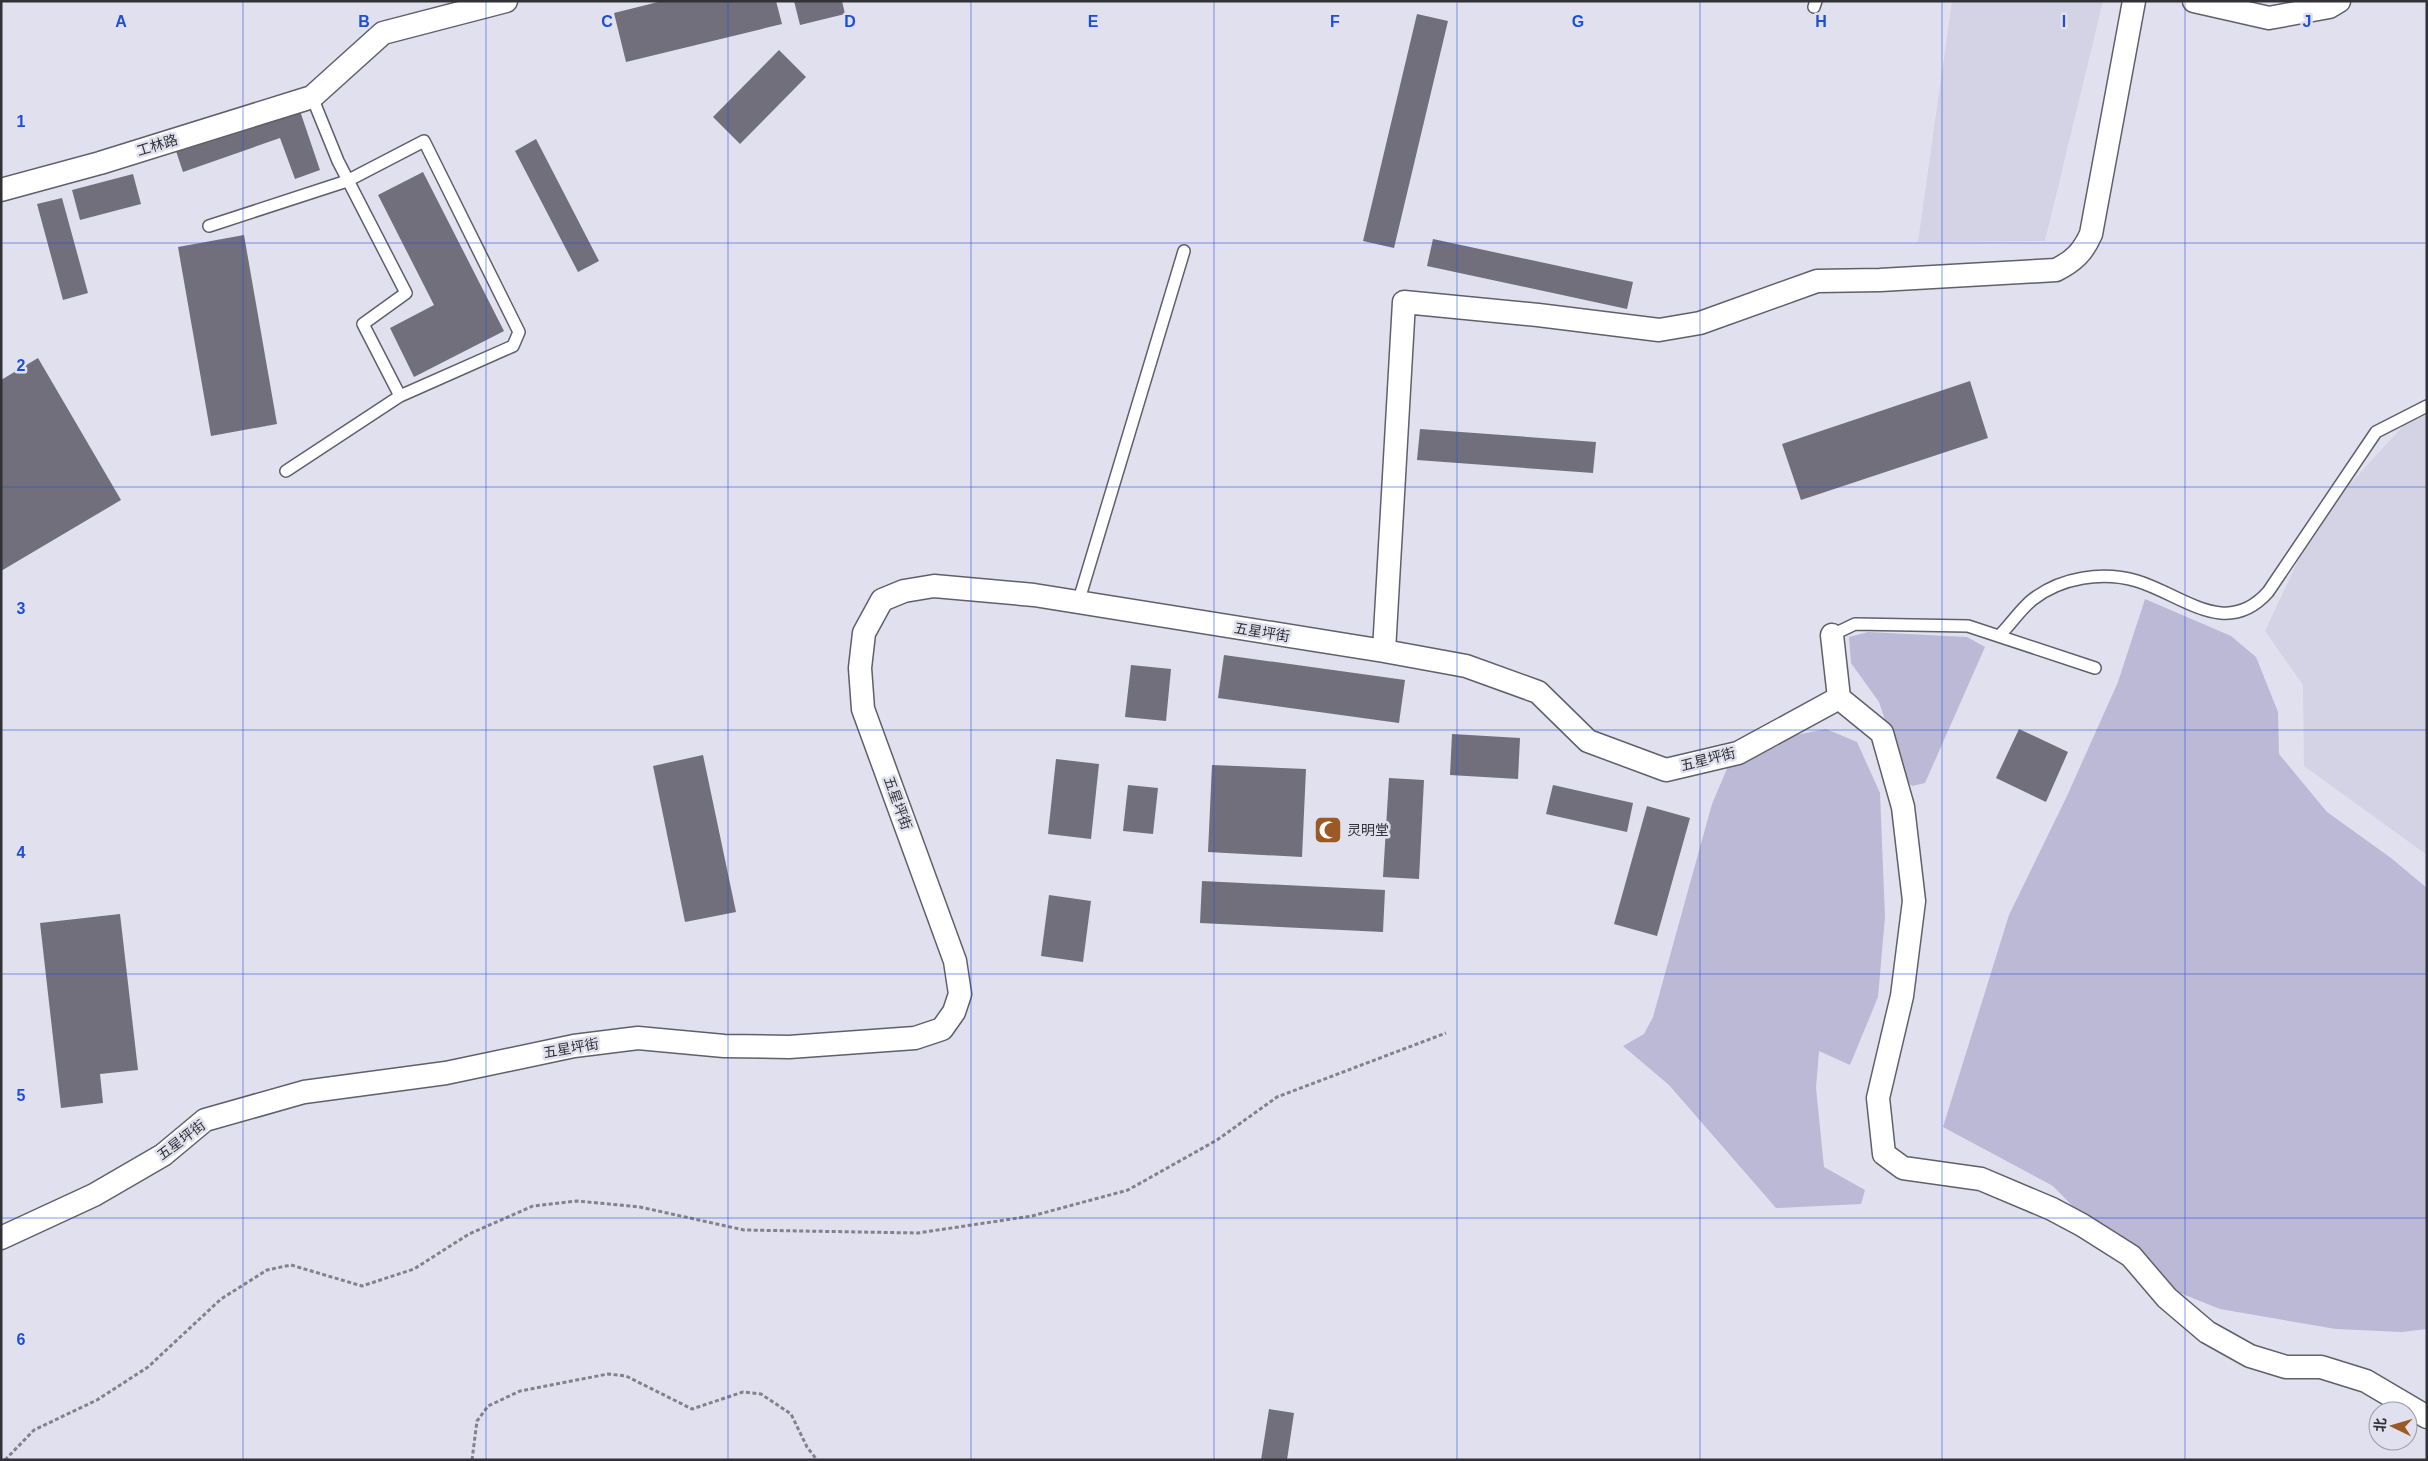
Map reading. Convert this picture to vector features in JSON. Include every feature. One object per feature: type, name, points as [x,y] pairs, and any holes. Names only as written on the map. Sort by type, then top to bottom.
[{"type":"street","points":[[312,97],[383,33],[506,1]]},
{"type":"street","points":[[1384,651],[1404,302],[1538,315],[1659,330],[1700,323],[1817,281],[1880,280],[2056,270],[2072,262],[2084,250],[2091,234],[2134,1]]},
{"type":"street","points":[[2194,1],[2268,18],[2329,7],[2339,1]]},
{"type":"street","name":"工林路","points":[[1,190],[100,163],[312,97]]},
{"type":"street","name":"五星坪街","points":[[1,1238],[94,1195],[163,1155],[205,1120],[304,1092],[446,1073],[574,1046],[638,1038],[724,1046],[789,1047],[915,1038],[942,1029],[954,1012],[960,994],[955,961],[863,709],[860,668],[864,633],[882,600],[904,591],[934,586],[1034,595],[1384,651],[1466,666],[1538,692],[1588,741],[1666,770],[1738,753],[1839,698]]},
{"type":"street","points":[[1832,635],[1839,698],[1882,733],[1903,808],[1914,901],[1902,996],[1878,1098],[1884,1154],[1903,1168],[1982,1180],[2052,1209],[2082,1224],[2131,1256],[2167,1298],[2206,1332],[2250,1356],[2286,1366],[2321,1367],[2366,1381],[2427,1418]]},
{"type":"lane","points":[[312,97],[347,181],[406,293],[363,324],[400,396]]},
{"type":"lane","points":[[209,226],[347,181],[424,141],[519,332],[513,346],[400,396],[286,471]]},
{"type":"lane","points":[[1078,603],[1184,251]]},
{"type":"lane","points":[[1999,636],[2032,600],[2061,584],[2093,577],[2108,577],[2138,582],[2219,614],[2241,611],[2251,607],[2268,592],[2376,432],[2427,406]]},
{"type":"lane","points":[[1832,635],[1854,624],[1968,626],[2095,668]]},
{"type":"path","points":[[5,1460],[34,1430],[97,1400],[148,1367],[221,1299],[267,1270],[291,1265],[362,1286],[414,1269],[469,1234],[533,1206],[577,1200],[640,1207],[744,1230],[918,1233],[1032,1216],[1128,1190],[1218,1140],[1277,1098],[1446,1033]]},
{"type":"path","points":[[472,1460],[477,1421],[488,1406],[520,1391],[608,1374],[626,1376],[692,1409],[743,1392],[761,1394],[791,1414],[807,1447],[817,1460]]},
{"type":"shaded area","points":[[1952,1],[2103,1],[2045,241],[1918,242]]},
{"type":"shaded area","points":[[2427,414],[2427,855],[2304,766],[2303,685],[2265,631],[2317,520],[2404,425]]},
{"type":"shaded area","points":[[2145,599],[2231,636],[2256,657],[2278,712],[2279,754],[2327,812],[2391,858],[2427,888],[2427,1329],[2402,1332],[2336,1329],[2220,1309],[2160,1285],[2096,1230],[2053,1186],[1943,1127],[2009,915],[2067,796],[2118,682]]},
{"type":"shaded area","points":[[1868,632],[1967,637],[1985,647],[1925,783],[1912,786],[1905,779],[1879,702],[1851,663],[1849,637]]},
{"type":"shaded area","points":[[1826,729],[1857,742],[1880,793],[1885,917],[1878,997],[1850,1065],[1819,1051],[1816,1088],[1824,1167],[1865,1190],[1861,1204],[1776,1208],[1669,1085],[1623,1046],[1644,1034],[1653,1017],[1712,804],[1729,764],[1796,735]]},
{"type":"building","points":[[662,1],[776,1],[782,24],[626,62],[614,13]]},
{"type":"building","points":[[794,1],[842,1],[845,14],[800,25]]},
{"type":"building","points":[[1417,14],[1448,21],[1394,248],[1363,241]]},
{"type":"building","points":[[779,50],[806,77],[740,144],[713,117]]},
{"type":"building","points":[[299,108],[320,170],[295,179],[280,138],[183,172],[176,151]]},
{"type":"building","points":[[536,139],[599,261],[578,272],[515,151]]},
{"type":"building","points":[[423,172],[504,331],[414,377],[390,328],[434,305],[378,195]]},
{"type":"building","points":[[133,174],[141,204],[80,220],[72,190]]},
{"type":"building","points":[[62,198],[88,293],[63,300],[37,204]]},
{"type":"building","points":[[244,235],[277,424],[211,436],[178,247]]},
{"type":"building","points":[[1433,239],[1633,282],[1627,309],[1427,266]]},
{"type":"building","points":[[38,358],[121,500],[1,571],[1,380]]},
{"type":"building","points":[[1970,381],[1988,438],[1801,500],[1782,444]]},
{"type":"building","points":[[1420,429],[1596,442],[1593,473],[1417,460]]},
{"type":"building","points":[[1224,655],[1405,680],[1399,723],[1218,698]]},
{"type":"building","points":[[1131,665],[1171,669],[1166,721],[1125,717]]},
{"type":"building","points":[[2019,729],[2068,752],[2046,802],[1996,778]]},
{"type":"building","points":[[1452,734],[1520,738],[1518,779],[1450,775]]},
{"type":"building","points":[[703,755],[736,912],[685,922],[653,766]]},
{"type":"building","points":[[1056,759],[1099,764],[1091,839],[1048,834]]},
{"type":"building","points":[[1212,765],[1306,769],[1302,857],[1208,852]]},
{"type":"building","points":[[1389,778],[1424,780],[1419,879],[1383,877]]},
{"type":"building","points":[[1128,785],[1158,788],[1153,834],[1123,831]]},
{"type":"building","points":[[1553,785],[1633,803],[1627,832],[1546,814]]},
{"type":"building","points":[[1647,806],[1690,818],[1657,936],[1614,924]]},
{"type":"building","points":[[1202,881],[1385,890],[1383,932],[1200,923]]},
{"type":"building","points":[[1049,895],[1091,901],[1083,962],[1041,956]]},
{"type":"building","points":[[120,914],[138,1070],[100,1074],[103,1103],[61,1108],[40,923]]},
{"type":"building","points":[[1269,1409],[1294,1413],[1287,1460],[1261,1460]]},
{"type":"place","name":"灵明堂","points":[[1328,830]]}]
